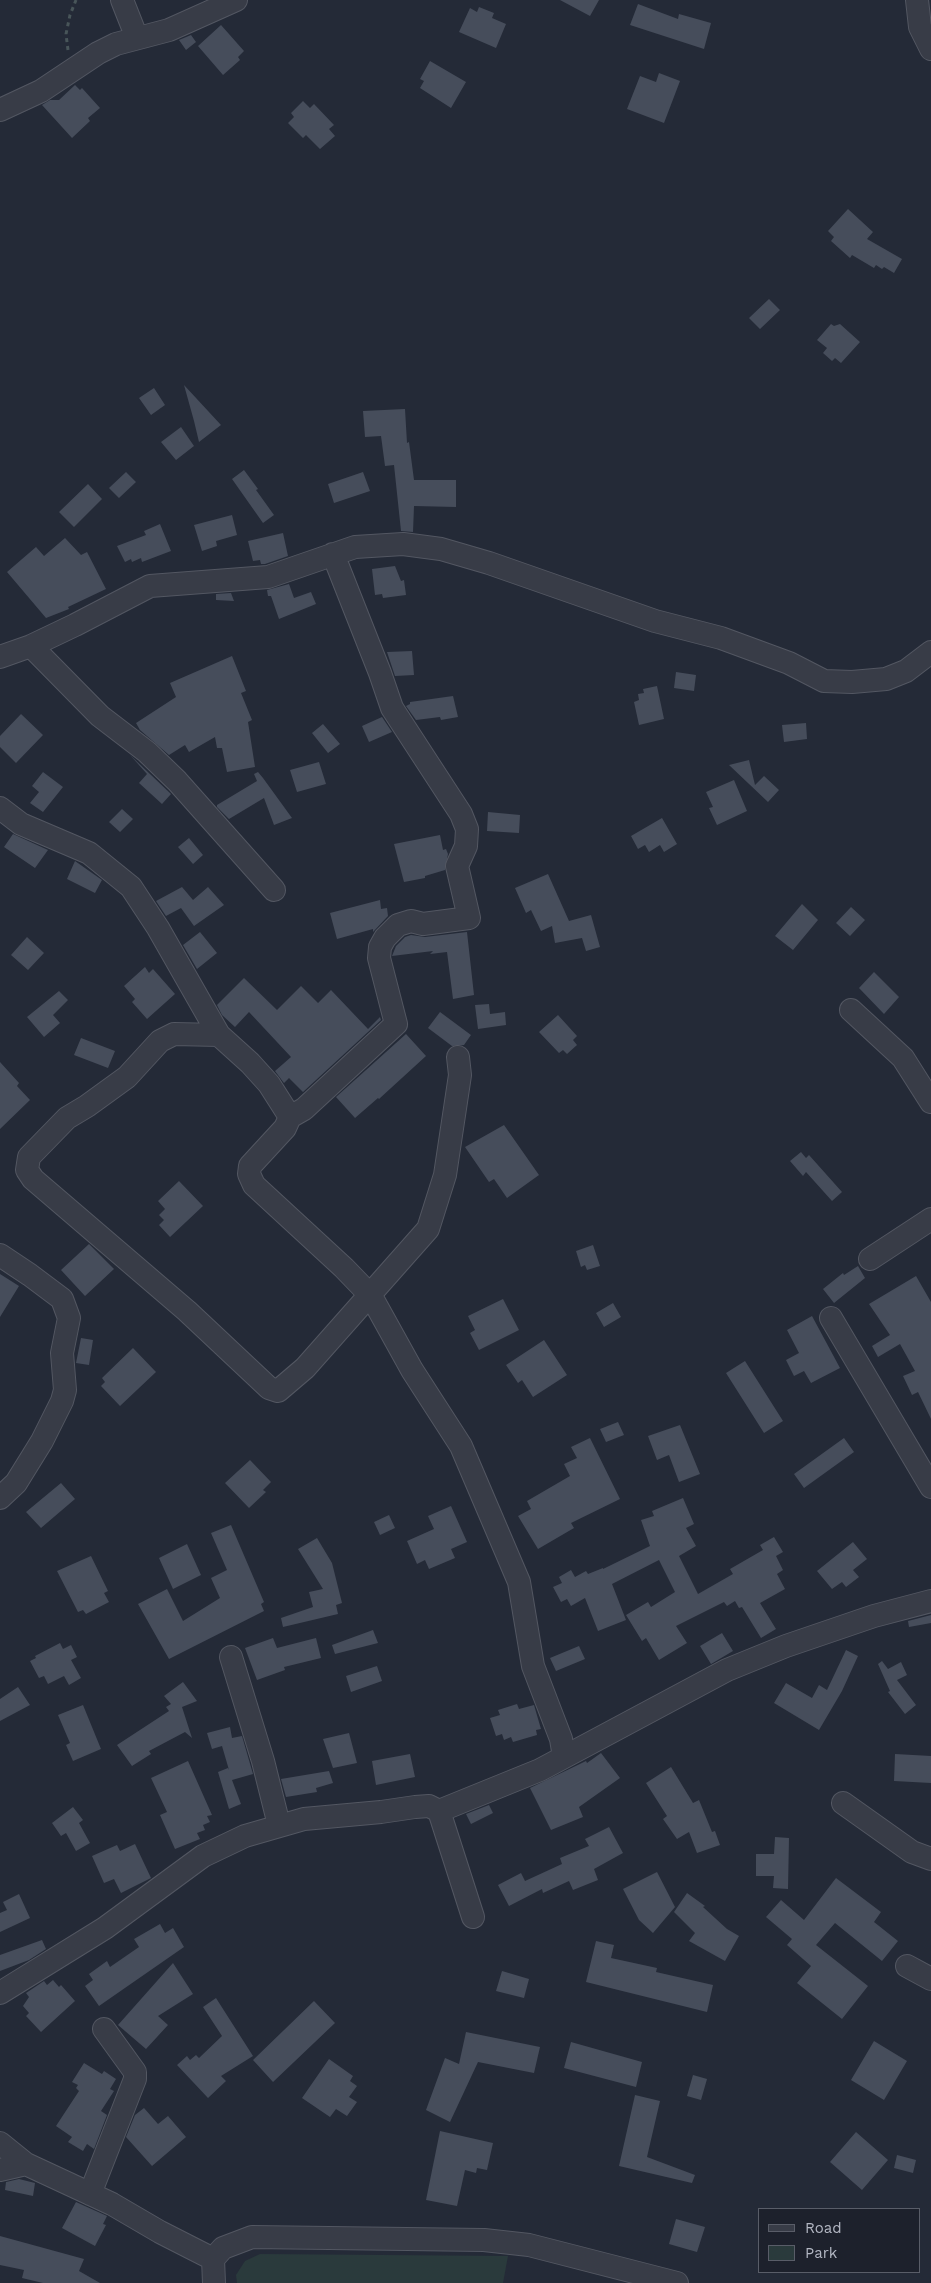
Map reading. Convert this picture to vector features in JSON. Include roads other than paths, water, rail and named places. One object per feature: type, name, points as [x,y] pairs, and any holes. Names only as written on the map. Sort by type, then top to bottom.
[{"type":"street","points":[[122,0],[136,38]]},
{"type":"street","points":[[0,110],[41,91],[98,53],[136,38],[169,30],[236,0]]},
{"type":"street","points":[[917,0],[920,26],[931,49]]},
{"type":"street","points":[[0,657],[31,646],[150,586],[268,577],[355,547],[404,544],[441,549],[490,563],[655,621],[721,638],[789,663],[824,681],[852,682],[886,679],[906,670],[931,652]]},
{"type":"street","points":[[333,554],[392,708],[461,814],[467,829],[466,846],[457,866],[469,918],[423,924],[412,921],[398,925],[384,938],[380,946],[380,958],[396,1024],[304,1109],[290,1117],[285,1128],[250,1166],[249,1174],[254,1186],[344,1268],[370,1296],[403,1356],[461,1446],[481,1489],[519,1582],[533,1666],[561,1739],[564,1757]]},
{"type":"street","points":[[31,646],[100,716],[147,752],[177,781],[274,890]]},
{"type":"street","points":[[0,808],[21,824],[89,853],[131,887],[158,928],[219,1035],[250,1063],[269,1084],[290,1117]]},
{"type":"street","points":[[851,1010],[903,1058],[931,1102]]},
{"type":"street","points":[[219,1035],[174,1034],[160,1041],[126,1078],[67,1118],[29,1157],[26,1163],[29,1175],[187,1311],[268,1388],[278,1391],[305,1368],[428,1229],[445,1175],[460,1075],[458,1056]]},
{"type":"street","points":[[870,1259],[931,1219]]},
{"type":"street","points":[[0,1255],[30,1274],[62,1299],[69,1318],[62,1352],[65,1390],[62,1401],[42,1441],[16,1483],[2,1488]]},
{"type":"street","points":[[832,1318],[931,1487]]},
{"type":"street","points":[[0,1993],[105,1928],[203,1856],[245,1836],[304,1819],[428,1806],[439,1811],[540,1770],[727,1670],[786,1646],[874,1616],[931,1601]]},
{"type":"street","points":[[231,1657],[263,1761],[278,1825]]},
{"type":"street","points":[[843,1802],[912,1852],[931,1859]]},
{"type":"street","points":[[439,1811],[474,1917]]},
{"type":"street","points":[[907,1966],[931,1979]]},
{"type":"street","points":[[90,2194],[135,2079],[135,2072],[104,2029]]},
{"type":"street","points":[[0,2143],[26,2164],[90,2194],[213,2259]]},
{"type":"street","points":[[0,2170],[26,2164]]},
{"type":"street","points":[[214,2283],[213,2259],[224,2248],[252,2237],[484,2240],[529,2246],[677,2283]]}]
